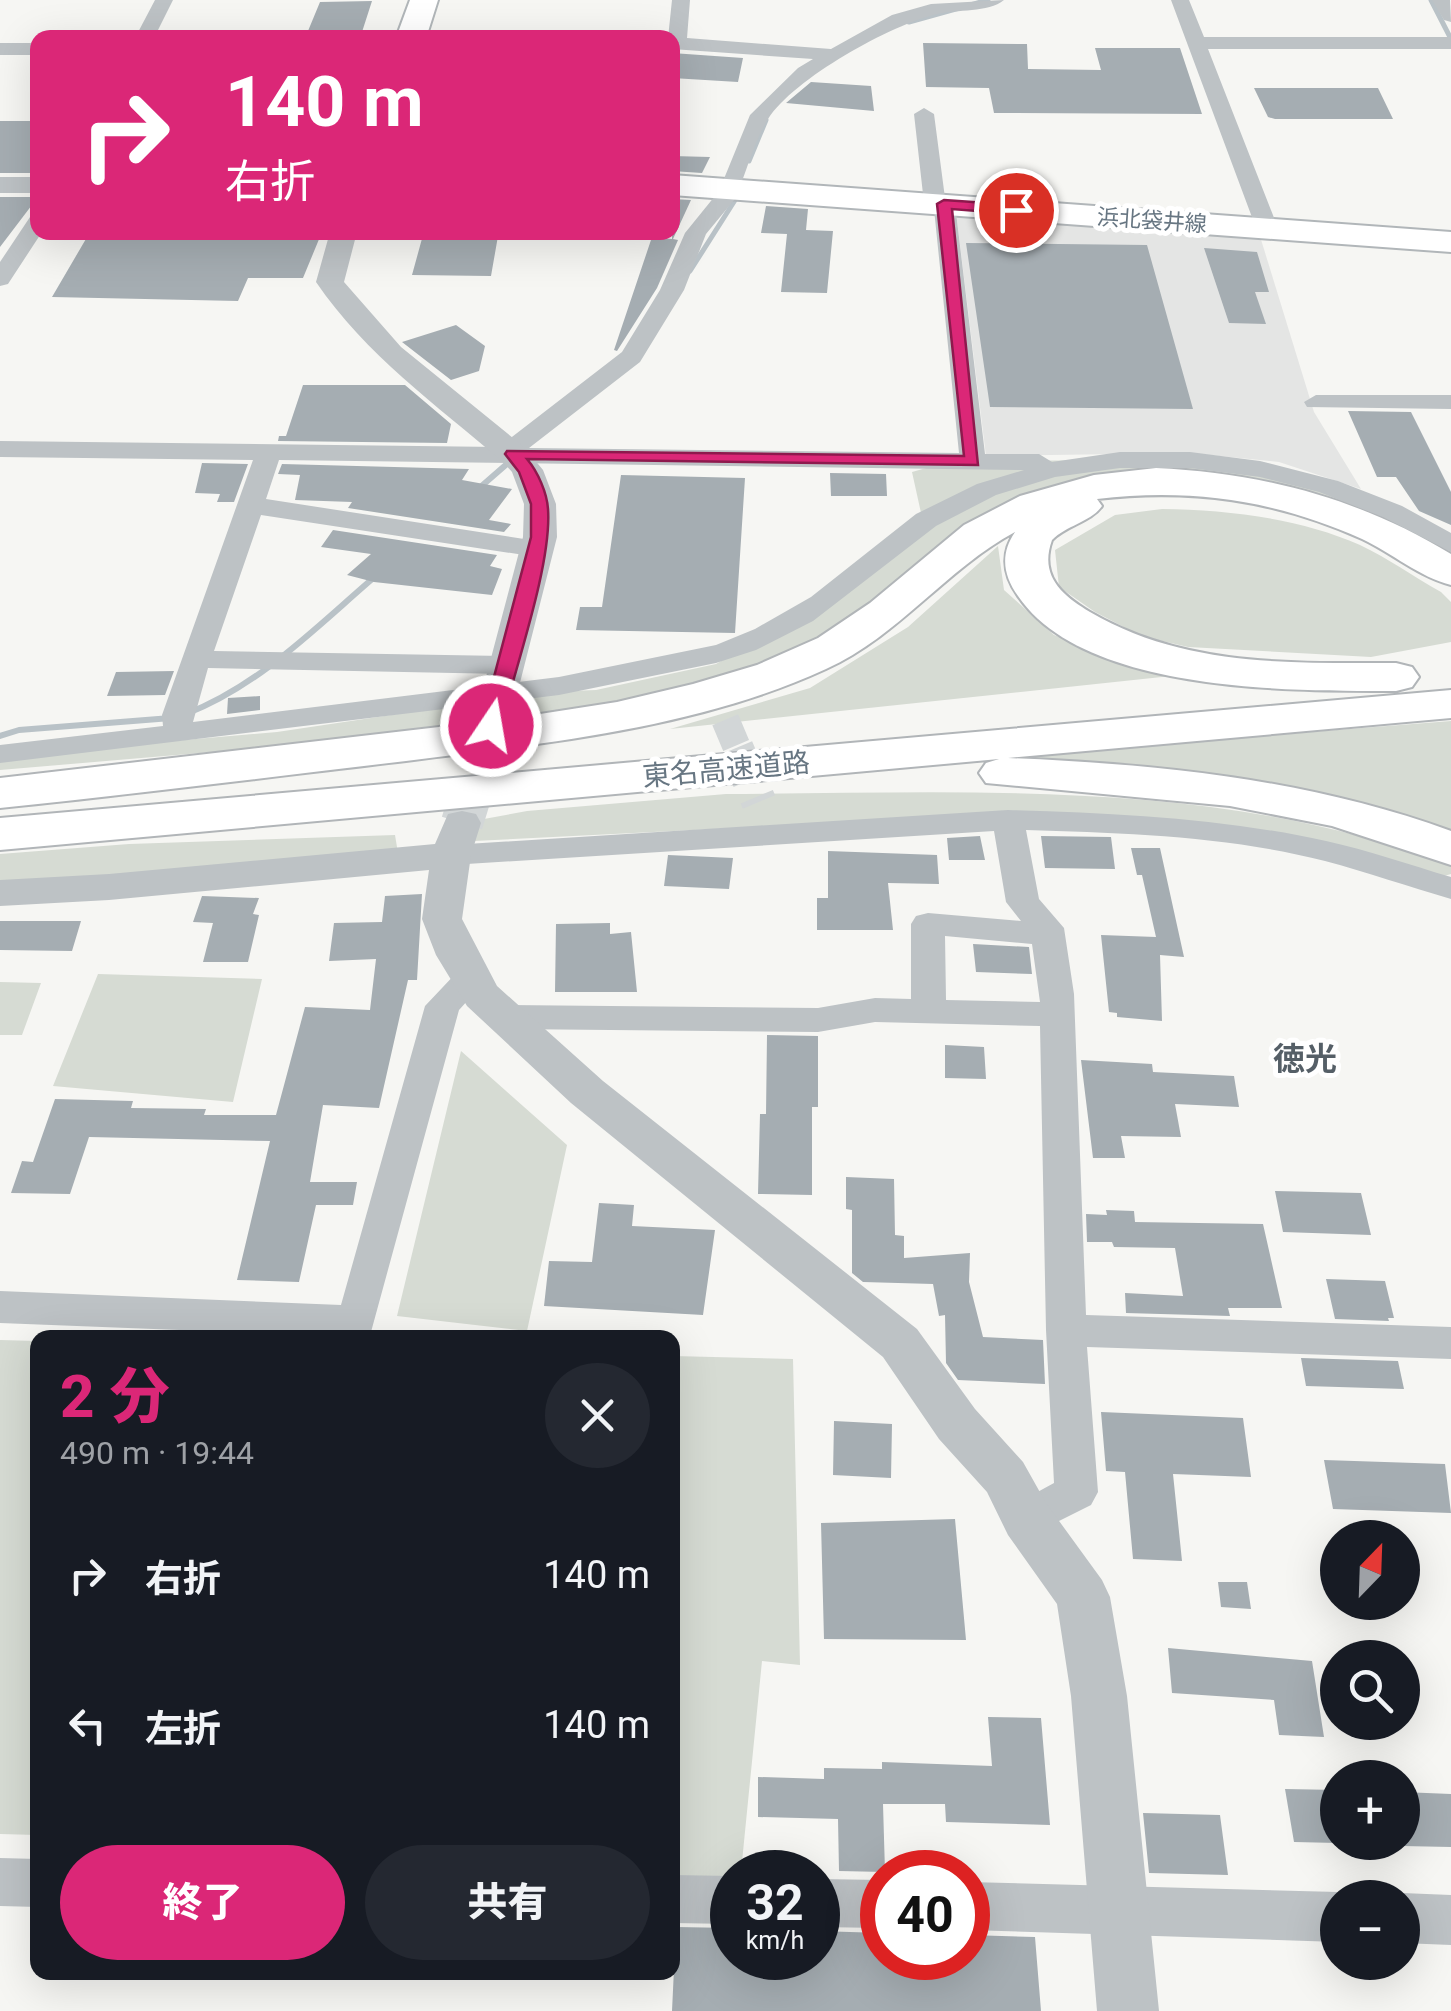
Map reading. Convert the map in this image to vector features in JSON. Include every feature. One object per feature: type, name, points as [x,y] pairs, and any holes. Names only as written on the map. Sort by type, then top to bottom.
[{"type":"main road","points":[[414,30],[424,0]]},
{"type":"main road","name":"浜北袋井線","points":[[680,185],[1451,242]]},
{"type":"main road","points":[[0,794],[538,730],[684,702],[786,670],[853,637],[978,534],[1040,500],[1082,489],[1184,482],[1267,492],[1320,504],[1389,532],[1451,572]]},
{"type":"main road","points":[[1397,677],[1252,674],[1184,667],[1129,652],[1048,604],[1031,585],[1025,565],[1027,546],[1041,526],[1061,512],[1092,502],[1135,496],[1230,497],[1310,515],[1373,541],[1451,590]]},
{"type":"main road","name":"東名高速道路","points":[[0,794],[1451,673]]},
{"type":"main road","name":"東名高速道路","points":[[0,834],[1451,704]]},
{"type":"main road","points":[[676,774],[958,772],[1144,782],[1238,792],[1343,813],[1451,848]]},
{"type":"street","points":[[148,30],[164,0]]},
{"type":"street","points":[[677,30],[681,0]]},
{"type":"street","points":[[511,452],[631,357],[672,290],[696,233],[730,188],[760,116],[805,72],[831,54],[919,12],[995,0]]},
{"type":"street","points":[[1180,0],[1267,228]]},
{"type":"street","points":[[1441,0],[1451,16]]},
{"type":"street","points":[[680,43],[831,54]]},
{"type":"street","points":[[1196,43],[1451,43]]},
{"type":"street","points":[[0,49],[30,49]]},
{"type":"street","points":[[924,114],[940,204],[972,461]]},
{"type":"street","points":[[0,185],[30,185]]},
{"type":"street","points":[[0,224],[30,224]]},
{"type":"street","points":[[0,279],[30,234]]},
{"type":"street","points":[[341,240],[330,282],[343,303],[366,328],[511,452],[527,470],[540,504],[537,549],[497,695]]},
{"type":"street","points":[[1316,402],[1451,402]]},
{"type":"street","points":[[0,449],[1185,462],[1292,477],[1381,507],[1451,544]]},
{"type":"street","points":[[179,734],[177,714],[269,452]]},
{"type":"street","points":[[0,754],[705,670],[808,611],[923,522],[956,504],[1030,474],[1094,464]]},
{"type":"street","points":[[250,505],[537,549]]},
{"type":"street","points":[[196,660],[497,695]]},
{"type":"street","points":[[759,802],[771,834]]},
{"type":"street","points":[[1008,820],[1023,902],[1048,934],[1057,1014],[1066,1330],[1076,1492],[1027,1519]]},
{"type":"street","points":[[0,893],[109,887],[457,839],[771,834],[1008,820],[1130,823],[1236,835],[1326,851],[1451,888]]},
{"type":"street","points":[[457,839],[442,920],[482,996],[587,1092],[900,1343],[957,1424],[1006,1477],[1027,1519],[1083,1597],[1099,1696],[1128,2011]]},
{"type":"street","points":[[929,1011],[928,924],[1048,934]]},
{"type":"street","points":[[0,1307],[357,1321],[443,1006],[471,978]]},
{"type":"street","points":[[502,1016],[818,1020],[874,1010],[1057,1014]]},
{"type":"street","points":[[1066,1330],[1451,1343]]},
{"type":"street","points":[[0,1882],[30,1883]]},
{"type":"street","points":[[680,1899],[710,1900]]},
{"type":"street","points":[[990,1907],[1320,1916]]},
{"type":"street","points":[[1420,1919],[1451,1920]]},
{"type":"shaded area","points":[[956,212],[1259,233],[1314,412],[1361,489],[1279,462],[1189,453],[986,456]]},
{"type":"shaded area","points":[[1139,460],[1274,473],[1367,501],[1451,546],[1451,565],[1286,489],[1053,492],[919,581],[740,684],[495,735],[496,694],[596,690],[716,664],[824,600],[923,522],[912,472],[951,461]]},
{"type":"shaded area","points":[[1162,509],[1263,517],[1313,528],[1360,545],[1441,592],[1451,602],[1451,642],[1371,657],[1188,647],[1141,636],[1059,587],[1055,550],[1115,515]]},
{"type":"shaded area","points":[[998,546],[1004,590],[1054,635],[1112,657],[1190,674],[670,729],[810,688],[908,627]]},
{"type":"shaded area","points":[[485,701],[484,729],[0,770],[0,756],[277,732]]},
{"type":"shaded area","points":[[1451,721],[1451,837],[996,757]]},
{"type":"shaded area","points":[[1001,793],[1185,804],[1275,817],[1364,837],[1451,866],[1451,874],[1444,876],[1052,812],[474,841],[462,823],[527,811],[726,794]]},
{"type":"shaded area","points":[[395,835],[398,853],[0,887],[0,854],[129,844]]},
{"type":"shaded area","points":[[98,974],[262,979],[233,1102],[53,1086]]},
{"type":"shaded area","points":[[0,982],[41,983],[22,1035],[0,1035]]},
{"type":"shaded area","points":[[461,1051],[567,1145],[527,1330],[397,1316]]},
{"type":"shaded area","points":[[0,1340],[30,1341],[30,1835],[0,1834]]},
{"type":"shaded area","points":[[680,1356],[793,1359],[800,1665],[762,1661],[743,1850],[710,1850],[710,1878],[680,1877]]},
{"type":"building","points":[[372,1],[363,30],[308,30],[320,2]]},
{"type":"building","points":[[923,43],[1027,44],[1028,69],[1101,70],[1095,48],[1180,48],[1202,114],[994,113],[989,88],[926,87]]},
{"type":"building","points":[[680,54],[743,58],[738,82],[680,78]]},
{"type":"building","points":[[811,82],[871,86],[874,111],[786,103]]},
{"type":"building","points":[[1254,88],[1378,88],[1393,119],[1275,119],[1268,117]]},
{"type":"building","points":[[0,121],[30,121],[30,173],[0,173]]},
{"type":"building","points":[[680,156],[710,157],[702,173],[680,172]]},
{"type":"building","points":[[0,197],[30,197],[30,208],[0,247]]},
{"type":"building","points":[[680,199],[691,200],[680,224]]},
{"type":"building","points":[[766,206],[808,209],[806,230],[833,231],[827,293],[781,292],[787,234],[761,233]]},
{"type":"building","points":[[85,240],[319,240],[303,278],[248,278],[238,301],[52,297]]},
{"type":"building","points":[[422,240],[497,240],[491,276],[412,275]]},
{"type":"building","points":[[651,240],[678,240],[657,288],[617,351],[614,350]]},
{"type":"building","points":[[966,243],[1147,245],[1193,409],[990,407]]},
{"type":"building","points":[[1204,248],[1257,252],[1269,292],[1255,292],[1266,324],[1229,323]]},
{"type":"building","points":[[456,325],[485,346],[479,371],[451,380],[402,342]]},
{"type":"building","points":[[303,385],[405,385],[451,424],[447,443],[278,441],[279,436],[286,436]]},
{"type":"building","points":[[1348,411],[1411,412],[1451,492],[1451,525],[1419,511],[1396,477],[1377,477]]},
{"type":"building","points":[[202,463],[248,464],[234,502],[217,502],[220,494],[195,493]]},
{"type":"building","points":[[282,464],[469,469],[462,480],[512,489],[489,520],[511,524],[504,532],[348,508],[352,502],[295,500],[300,475],[278,474]]},
{"type":"building","points":[[830,473],[886,474],[887,496],[831,496]]},
{"type":"building","points":[[621,475],[745,478],[735,633],[576,630],[580,607],[602,607]]},
{"type":"building","points":[[333,530],[497,555],[490,566],[502,569],[492,595],[374,582],[347,575],[371,554],[321,547]]},
{"type":"building","points":[[174,671],[165,695],[107,696],[116,672]]},
{"type":"building","points":[[260,696],[260,710],[227,714],[228,698]]},
{"type":"building","points":[[980,836],[985,860],[949,860],[947,838]]},
{"type":"building","points":[[1041,836],[1111,837],[1115,869],[1045,868]]},
{"type":"building","points":[[1131,848],[1160,848],[1184,957],[1160,955],[1162,1021],[1117,1017],[1117,1013],[1109,1012],[1101,935],[1156,937],[1142,875],[1137,875]]},
{"type":"building","points":[[828,851],[937,855],[939,884],[888,883],[893,930],[817,930],[817,898],[828,898]]},
{"type":"building","points":[[668,855],[733,858],[729,889],[664,886]]},
{"type":"building","points":[[422,894],[417,980],[408,980],[379,1108],[323,1105],[310,1182],[357,1182],[353,1205],[316,1205],[299,1282],[237,1280],[270,1141],[89,1137],[70,1194],[11,1193],[22,1161],[33,1162],[55,1099],[133,1101],[131,1108],[206,1109],[204,1115],[276,1115],[305,1007],[370,1010],[376,959],[329,961],[334,923],[382,922],[385,896]]},
{"type":"building","points":[[202,896],[259,898],[253,914],[259,915],[248,962],[203,962],[213,923],[193,922]]},
{"type":"building","points":[[0,921],[81,921],[72,951],[0,950]]},
{"type":"building","points":[[610,923],[610,934],[631,932],[637,992],[555,992],[556,924]]},
{"type":"building","points":[[973,944],[1029,947],[1032,974],[976,972]]},
{"type":"building","points":[[767,1035],[818,1036],[818,1107],[812,1107],[812,1195],[758,1194],[760,1114],[766,1114]]},
{"type":"building","points":[[945,1045],[984,1047],[986,1079],[945,1078]]},
{"type":"building","points":[[1081,1060],[1152,1064],[1153,1072],[1234,1076],[1239,1107],[1175,1104],[1181,1137],[1121,1136],[1125,1158],[1093,1158]]},
{"type":"building","points":[[846,1177],[894,1179],[895,1235],[904,1236],[904,1258],[970,1253],[969,1282],[983,1337],[1043,1340],[1045,1384],[958,1380],[946,1363],[945,1315],[939,1316],[933,1284],[863,1282],[852,1273],[852,1210],[846,1209]]},
{"type":"building","points":[[1275,1191],[1361,1193],[1371,1235],[1283,1232]]},
{"type":"building","points":[[599,1203],[634,1205],[632,1226],[715,1230],[703,1315],[544,1306],[549,1261],[592,1262]]},
{"type":"building","points":[[1106,1210],[1134,1211],[1135,1222],[1263,1224],[1282,1308],[1228,1308],[1230,1316],[1126,1313],[1125,1293],[1183,1296],[1175,1248],[1114,1247],[1112,1242],[1087,1242],[1086,1214],[1107,1215]]},
{"type":"building","points":[[1326,1279],[1385,1281],[1394,1318],[1335,1319]]},
{"type":"building","points":[[1301,1358],[1398,1361],[1404,1389],[1306,1386]]},
{"type":"building","points":[[1101,1412],[1243,1418],[1251,1477],[1173,1474],[1182,1561],[1133,1559],[1125,1472],[1106,1471]]},
{"type":"building","points":[[834,1421],[892,1424],[891,1478],[833,1475]]},
{"type":"building","points":[[1324,1460],[1445,1464],[1451,1513],[1333,1509]]},
{"type":"building","points":[[955,1519],[966,1640],[824,1639],[821,1523]]},
{"type":"building","points":[[1218,1582],[1247,1582],[1251,1609],[1221,1607]]},
{"type":"building","points":[[1168,1648],[1312,1661],[1320,1737],[1279,1735],[1274,1700],[1172,1693]]},
{"type":"building","points":[[988,1717],[1041,1718],[1050,1825],[946,1822],[945,1804],[883,1804],[884,1850],[860,1850],[860,1871],[840,1871],[838,1819],[758,1817],[758,1777],[824,1779],[824,1768],[882,1769],[882,1762],[992,1766]]},
{"type":"building","points":[[1285,1789],[1320,1790],[1320,1843],[1294,1842]]},
{"type":"building","points":[[1420,1793],[1451,1794],[1451,1847],[1420,1846]]},
{"type":"building","points":[[1143,1813],[1220,1815],[1228,1875],[1149,1873]]},
{"type":"building","points":[[680,1927],[710,1928],[710,1980],[840,1980],[840,1932],[860,1932],[860,1980],[990,1980],[990,1936],[1035,1937],[1041,2011],[672,2011],[673,1980],[680,1980]]},
{"type":"waterway","points":[[909,22],[988,0]]},
{"type":"waterway","points":[[1431,0],[1451,39]]},
{"type":"waterway","points":[[749,161],[766,120]]},
{"type":"waterway","points":[[690,271],[737,197]]},
{"type":"waterway","points":[[477,490],[515,457]]},
{"type":"waterway","points":[[186,714],[264,670],[378,574]]},
{"type":"waterway","points":[[0,736],[19,730],[171,718]]},
{"type":"tunnel","points":[[709,681],[738,750]]},
{"type":"tunnel","points":[[484,750],[491,726]]},
{"type":"tunnel","points":[[462,823],[485,748]]},
{"type":"tunnel","points":[[736,748],[759,802]]},
{"type":"district","name":"徳光","points":[[1305,1059]]},
{"type":"route","points":[[491,726],[496,694],[540,537],[540,504],[527,470],[513,454],[972,461],[944,204],[1016,210]]}]
